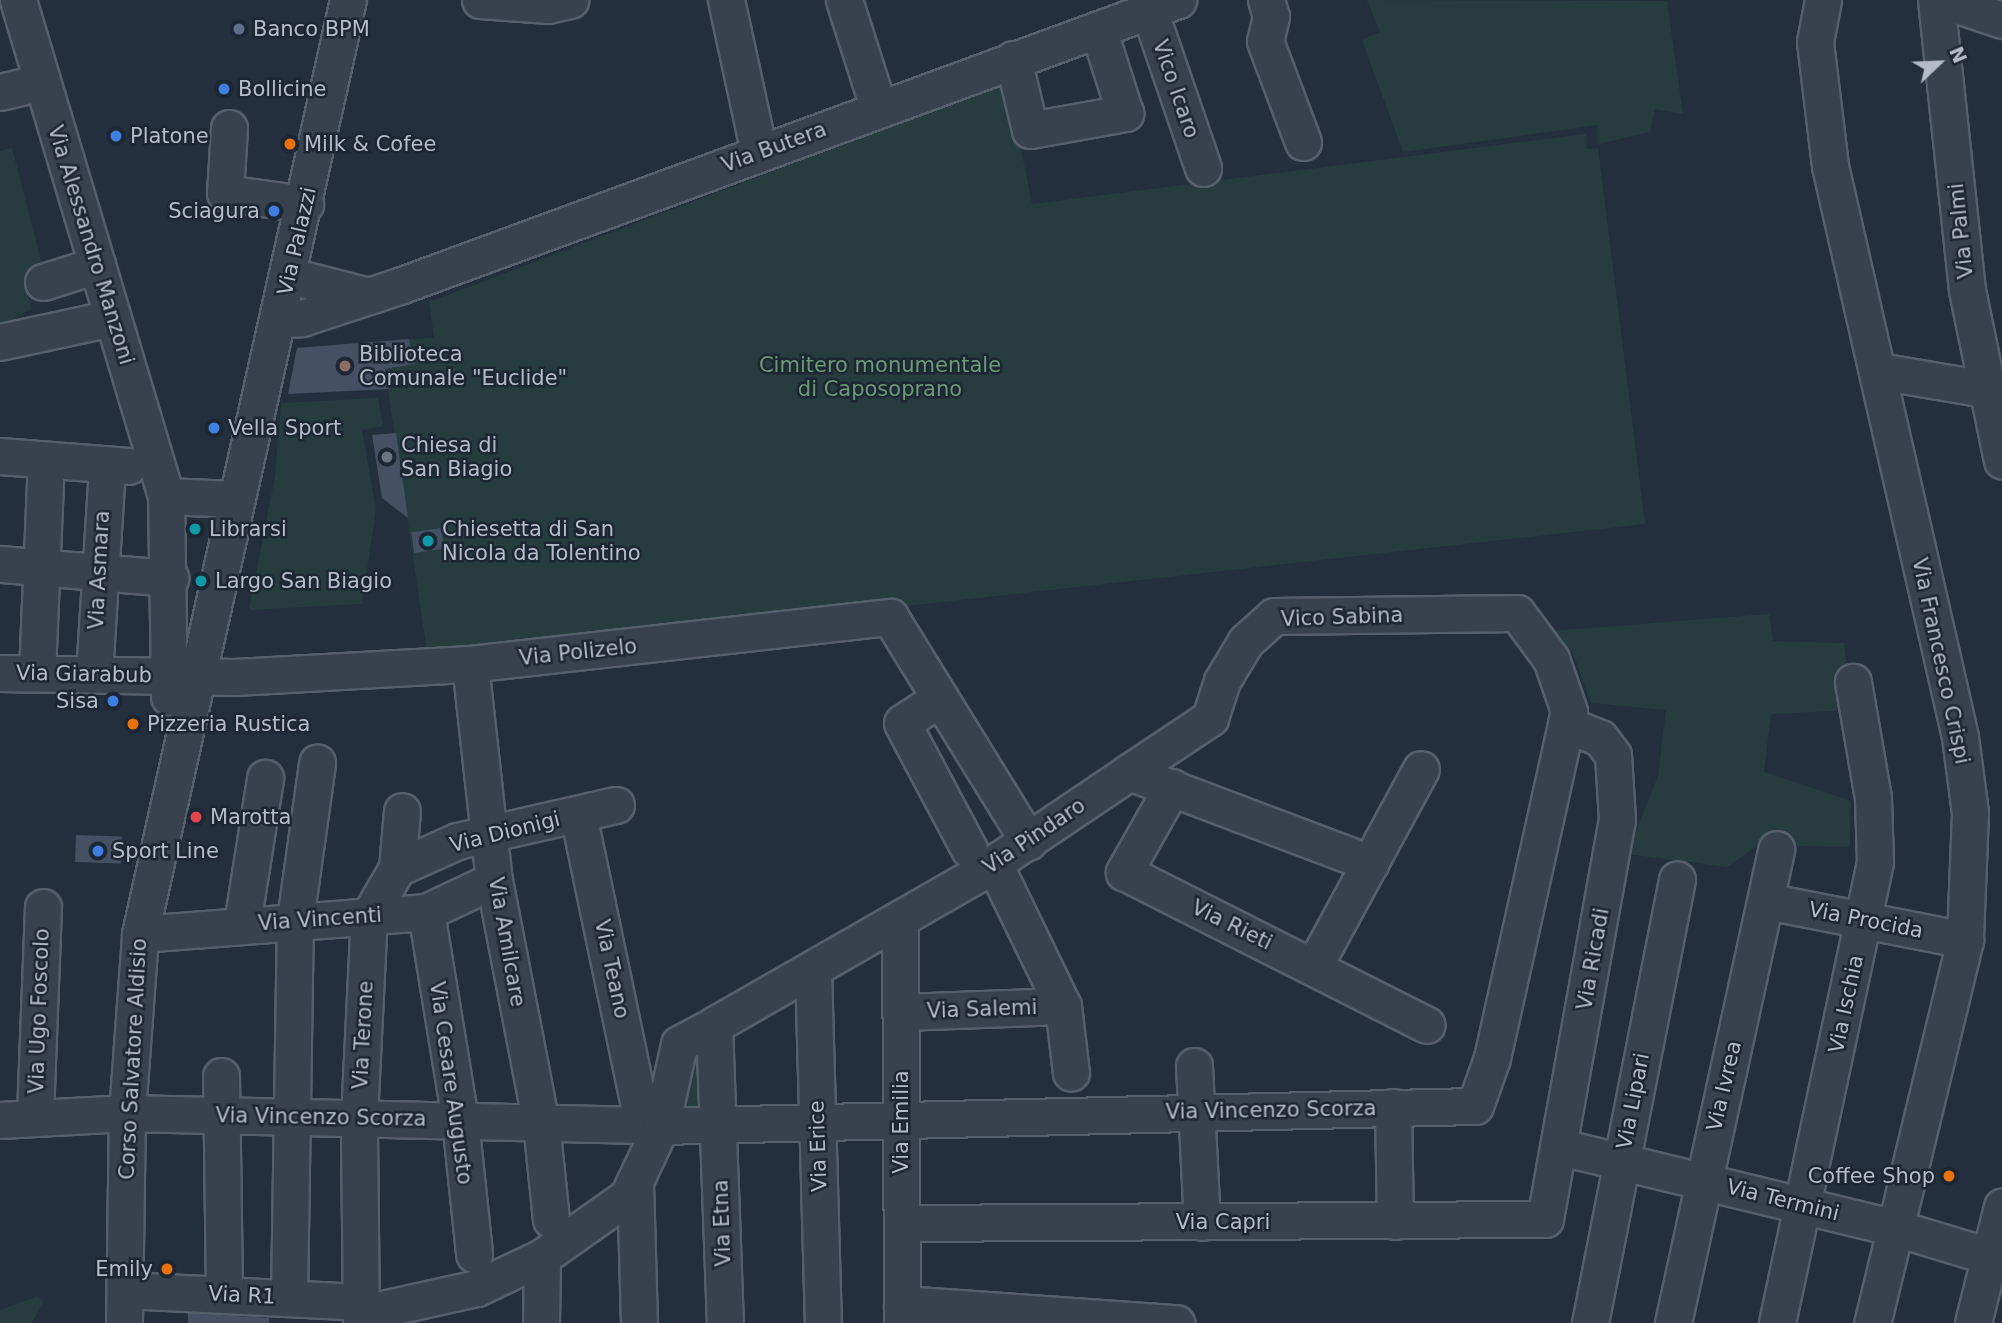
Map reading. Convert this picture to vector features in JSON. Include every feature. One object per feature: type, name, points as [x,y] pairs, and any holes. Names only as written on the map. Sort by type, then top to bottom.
[{"type":"street","name":"Via Alessandro Manzoni","points":[[18,0],[162,484],[182,675]]},
{"type":"street","name":"Via Palazzi","points":[[182,675],[236,489],[290,276],[348,0]]},
{"type":"street","points":[[480,0],[548,5],[570,0]]},
{"type":"street","points":[[726,0],[759,152]]},
{"type":"street","points":[[844,0],[879,110]]},
{"type":"street","points":[[1266,0],[1271,16],[1265,41],[1303,142]]},
{"type":"street","name":"Via Francesco Crispi","points":[[1823,0],[1815,42],[1819,96],[1830,166],[1879,371],[1960,737],[1969,813],[1965,940],[1872,1323]]},
{"type":"street","name":"Via Palmi","points":[[1936,0],[1967,290],[1995,390],[2002,460]]},
{"type":"street","points":[[1943,0],[2002,20]]},
{"type":"street","name":"Via Butera","points":[[279,319],[302,318],[369,296],[1164,5]]},
{"type":"street","name":"Vico Icaro","points":[[1164,5],[1203,168]]},
{"type":"street","points":[[1013,59],[1031,130],[1125,113],[1098,29]]},
{"type":"street","points":[[0,92],[42,82]]},
{"type":"street","points":[[229,128],[225,193],[305,204]]},
{"type":"street","points":[[43,282],[97,265]]},
{"type":"street","points":[[290,276],[369,296]]},
{"type":"street","points":[[0,342],[113,318]]},
{"type":"street","points":[[1879,371],[1995,390]]},
{"type":"street","points":[[0,456],[107,465],[162,484],[236,489]]},
{"type":"street","points":[[37,673],[46,460]]},
{"type":"street","name":"Via Asmara","points":[[94,674],[98,572],[107,465]]},
{"type":"street","points":[[0,564],[170,578]]},
{"type":"street","name":"Vico Sabina","points":[[1129,772],[1210,718],[1222,681],[1246,641],[1274,616],[1517,613],[1551,659],[1567,718]]},
{"type":"street","name":"Via Polizelo","points":[[182,675],[470,664],[890,617],[1029,842]]},
{"type":"street","name":"Via Amilcare","points":[[470,664],[495,880],[541,1123],[551,1219]]},
{"type":"street","name":"Via Giarabub","points":[[0,673],[182,675]]},
{"type":"street","name":"Corso Salvatore Aldisio","points":[[124,1306],[127,1113],[140,934],[168,798],[182,675]]},
{"type":"street","name":"Via Ischia","points":[[1777,1323],[1875,862],[1873,798],[1853,682]]},
{"type":"street","points":[[940,698],[902,723],[982,856]]},
{"type":"street","name":"Via Vincenzo Scorza","points":[[0,1120],[35,1115],[127,1113],[652,1126],[1475,1106],[1492,1058],[1567,718]]},
{"type":"street","name":"Via Ricadi","points":[[1545,1219],[1561,1147],[1617,820],[1618,785],[1613,755],[1600,738],[1567,718]]},
{"type":"street","points":[[289,1297],[295,920],[317,763]]},
{"type":"street","points":[[1314,966],[1421,769]]},
{"type":"street","points":[[1129,772],[1370,863]]},
{"type":"street","name":"Via Pindaro","points":[[635,1181],[679,1044],[900,920],[982,856],[1029,842],[1129,772]]},
{"type":"street","points":[[242,924],[265,778]]},
{"type":"street","name":"Via Rieti","points":[[1172,787],[1124,872],[1427,1024]]},
{"type":"street","name":"Via Dionigi","points":[[397,868],[457,841],[491,836],[616,804]]},
{"type":"street","points":[[369,916],[397,868],[402,811]]},
{"type":"street","name":"Via Teano","points":[[578,814],[652,1126]]},
{"type":"street","name":"Via Ivrea","points":[[1673,1323],[1776,849]]},
{"type":"street","name":"Via Salemi","points":[[982,856],[1063,1006],[1071,1073]]},
{"type":"street","name":"Via Lipari","points":[[1590,1323],[1677,879]]},
{"type":"street","name":"Via Vincenti","points":[[140,934],[242,924],[426,912],[495,880]]},
{"type":"street","name":"Via Procida","points":[[1766,901],[1965,940]]},
{"type":"street","name":"Via Ugo Foscolo","points":[[35,1115],[43,907]]},
{"type":"street","name":"Via Cesare Augusto","points":[[426,912],[460,1121],[474,1254]]},
{"type":"street","name":"Via Terone","points":[[367,1311],[359,1118],[369,916]]},
{"type":"street","name":"Via Emilia","points":[[900,920],[902,1313]]},
{"type":"street","name":"Via Erice","points":[[813,969],[824,1323]]},
{"type":"street","name":"Via Salemi","points":[[901,1012],[1063,1006]]},
{"type":"street","name":"Via Etna","points":[[713,1024],[725,1323]]},
{"type":"street","points":[[1194,1066],[1202,1222]]},
{"type":"street","points":[[221,1076],[224,1293]]},
{"type":"street","points":[[1393,1107],[1395,1221]]},
{"type":"street","name":"Via Termini","points":[[1561,1147],[1621,1164],[1702,1180],[1896,1228],[1996,1259]]},
{"type":"street","points":[[635,1181],[639,1323]]},
{"type":"street","name":"Via R1","points":[[124,1306],[224,1293],[289,1297],[367,1311],[449,1309],[477,1288],[542,1257],[628,1196],[635,1181]]},
{"type":"street","points":[[1973,1323],[1996,1259],[2002,1207]]},
{"type":"street","name":"Via Capri","points":[[902,1223],[1545,1219]]},
{"type":"street","points":[[541,1323],[542,1257]]},
{"type":"street","points":[[902,1313],[1177,1323]]},
{"type":"green space","points":[[1367,0],[1667,1],[1683,114],[1655,109],[1650,132],[1598,144],[1597,125],[1403,152],[1362,40],[1380,32]]},
{"type":"green space","name":"Cimitero monumentale di Caposoprano","points":[[1008,82],[1032,204],[1586,134],[1587,149],[1598,148],[1645,524],[428,659],[385,369],[415,364],[409,339],[434,338],[429,302]]},
{"type":"green space","points":[[12,148],[45,275],[27,292],[32,309],[15,317],[17,325],[0,330],[0,151]]},
{"type":"green space","points":[[378,398],[383,426],[362,430],[376,509],[362,604],[249,610],[275,476],[281,403]]},
{"type":"green space","points":[[1769,614],[1773,641],[1844,643],[1852,710],[1771,714],[1764,772],[1851,801],[1850,847],[1758,845],[1727,867],[1627,854],[1658,776],[1666,710],[1591,703],[1573,653],[1553,631]]},
{"type":"green space","points":[[704,1047],[710,1115],[674,1114],[690,1052]]},
{"type":"green space","points":[[38,1296],[43,1302],[32,1323],[0,1323],[0,1310]]},
{"type":"building","name":"Biblioteca Comunale \"Euclide\"","points":[[409,339],[415,364],[385,369],[389,389],[288,394],[297,348]]},
{"type":"building","name":"Chiesa di San Biagio","points":[[396,433],[408,518],[382,498],[372,435]]},
{"type":"building","name":"Chiesetta di San Nicola da Tolentino","points":[[441,528],[444,549],[414,553],[411,532]]},
{"type":"building","name":"Sport Line","points":[[76,835],[122,837],[121,864],[75,862]]},
{"type":"building","points":[[188,1313],[269,1318],[269,1323],[188,1323]]},
{"type":"place","name":"Banco BPM","points":[[239,29]]},
{"type":"place","name":"Bollicine","points":[[224,89]]},
{"type":"place","name":"Platone","points":[[116,136]]},
{"type":"place","name":"Milk & Cofee","points":[[290,144]]},
{"type":"place","name":"Sciagura","points":[[274,211]]},
{"type":"place","name":"Biblioteca Comunale \"Euclide\"","points":[[345,366]]},
{"type":"place","name":"Vella Sport","points":[[214,428]]},
{"type":"place","name":"Chiesa di San Biagio","points":[[387,457]]},
{"type":"place","name":"Librarsi","points":[[195,529]]},
{"type":"place","name":"Chiesetta di San Nicola da Tolentino","points":[[428,541]]},
{"type":"place","name":"Largo San Biagio","points":[[201,581]]},
{"type":"place","name":"Sisa","points":[[113,701]]},
{"type":"place","name":"Pizzeria Rustica","points":[[133,724]]},
{"type":"place","name":"Marotta","points":[[196,817]]},
{"type":"place","name":"Sport Line","points":[[98,851]]},
{"type":"place","name":"Coffee Shop","points":[[1949,1176]]},
{"type":"place","name":"Emily","points":[[167,1269]]}]
